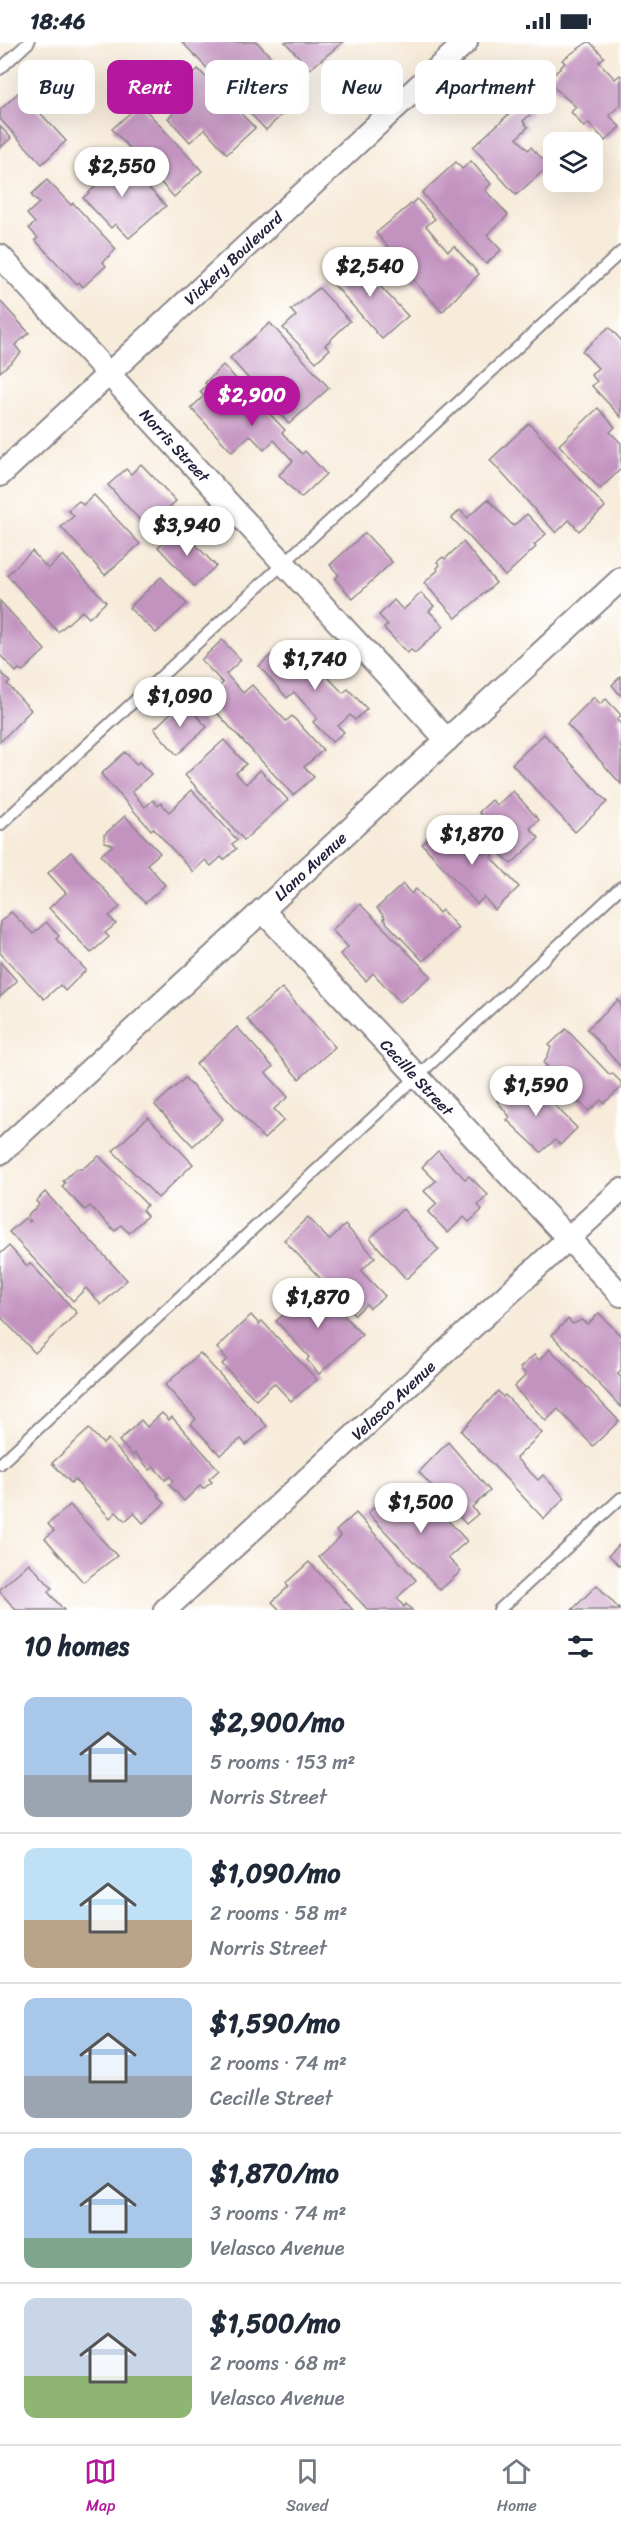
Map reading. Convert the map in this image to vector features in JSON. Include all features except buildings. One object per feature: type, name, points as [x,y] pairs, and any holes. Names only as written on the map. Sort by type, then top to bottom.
[{"type":"street","name":"Vickery Boulevard","points":[[0,475],[466,42]]},
{"type":"street","name":"Norris Street","points":[[0,256],[447,740]]},
{"type":"street","name":"Llano Avenue","points":[[0,1154],[621,579]]},
{"type":"street","name":"Cecille Street","points":[[262,910],[621,1295]]},
{"type":"street","name":"Velasco Avenue","points":[[165,1610],[621,1190]]},
{"type":"lane","points":[[0,69],[29,42]]},
{"type":"lane","points":[[0,825],[621,252]]},
{"type":"lane","points":[[0,1464],[621,887]]},
{"type":"lane","points":[[499,1610],[621,1498]]}]
